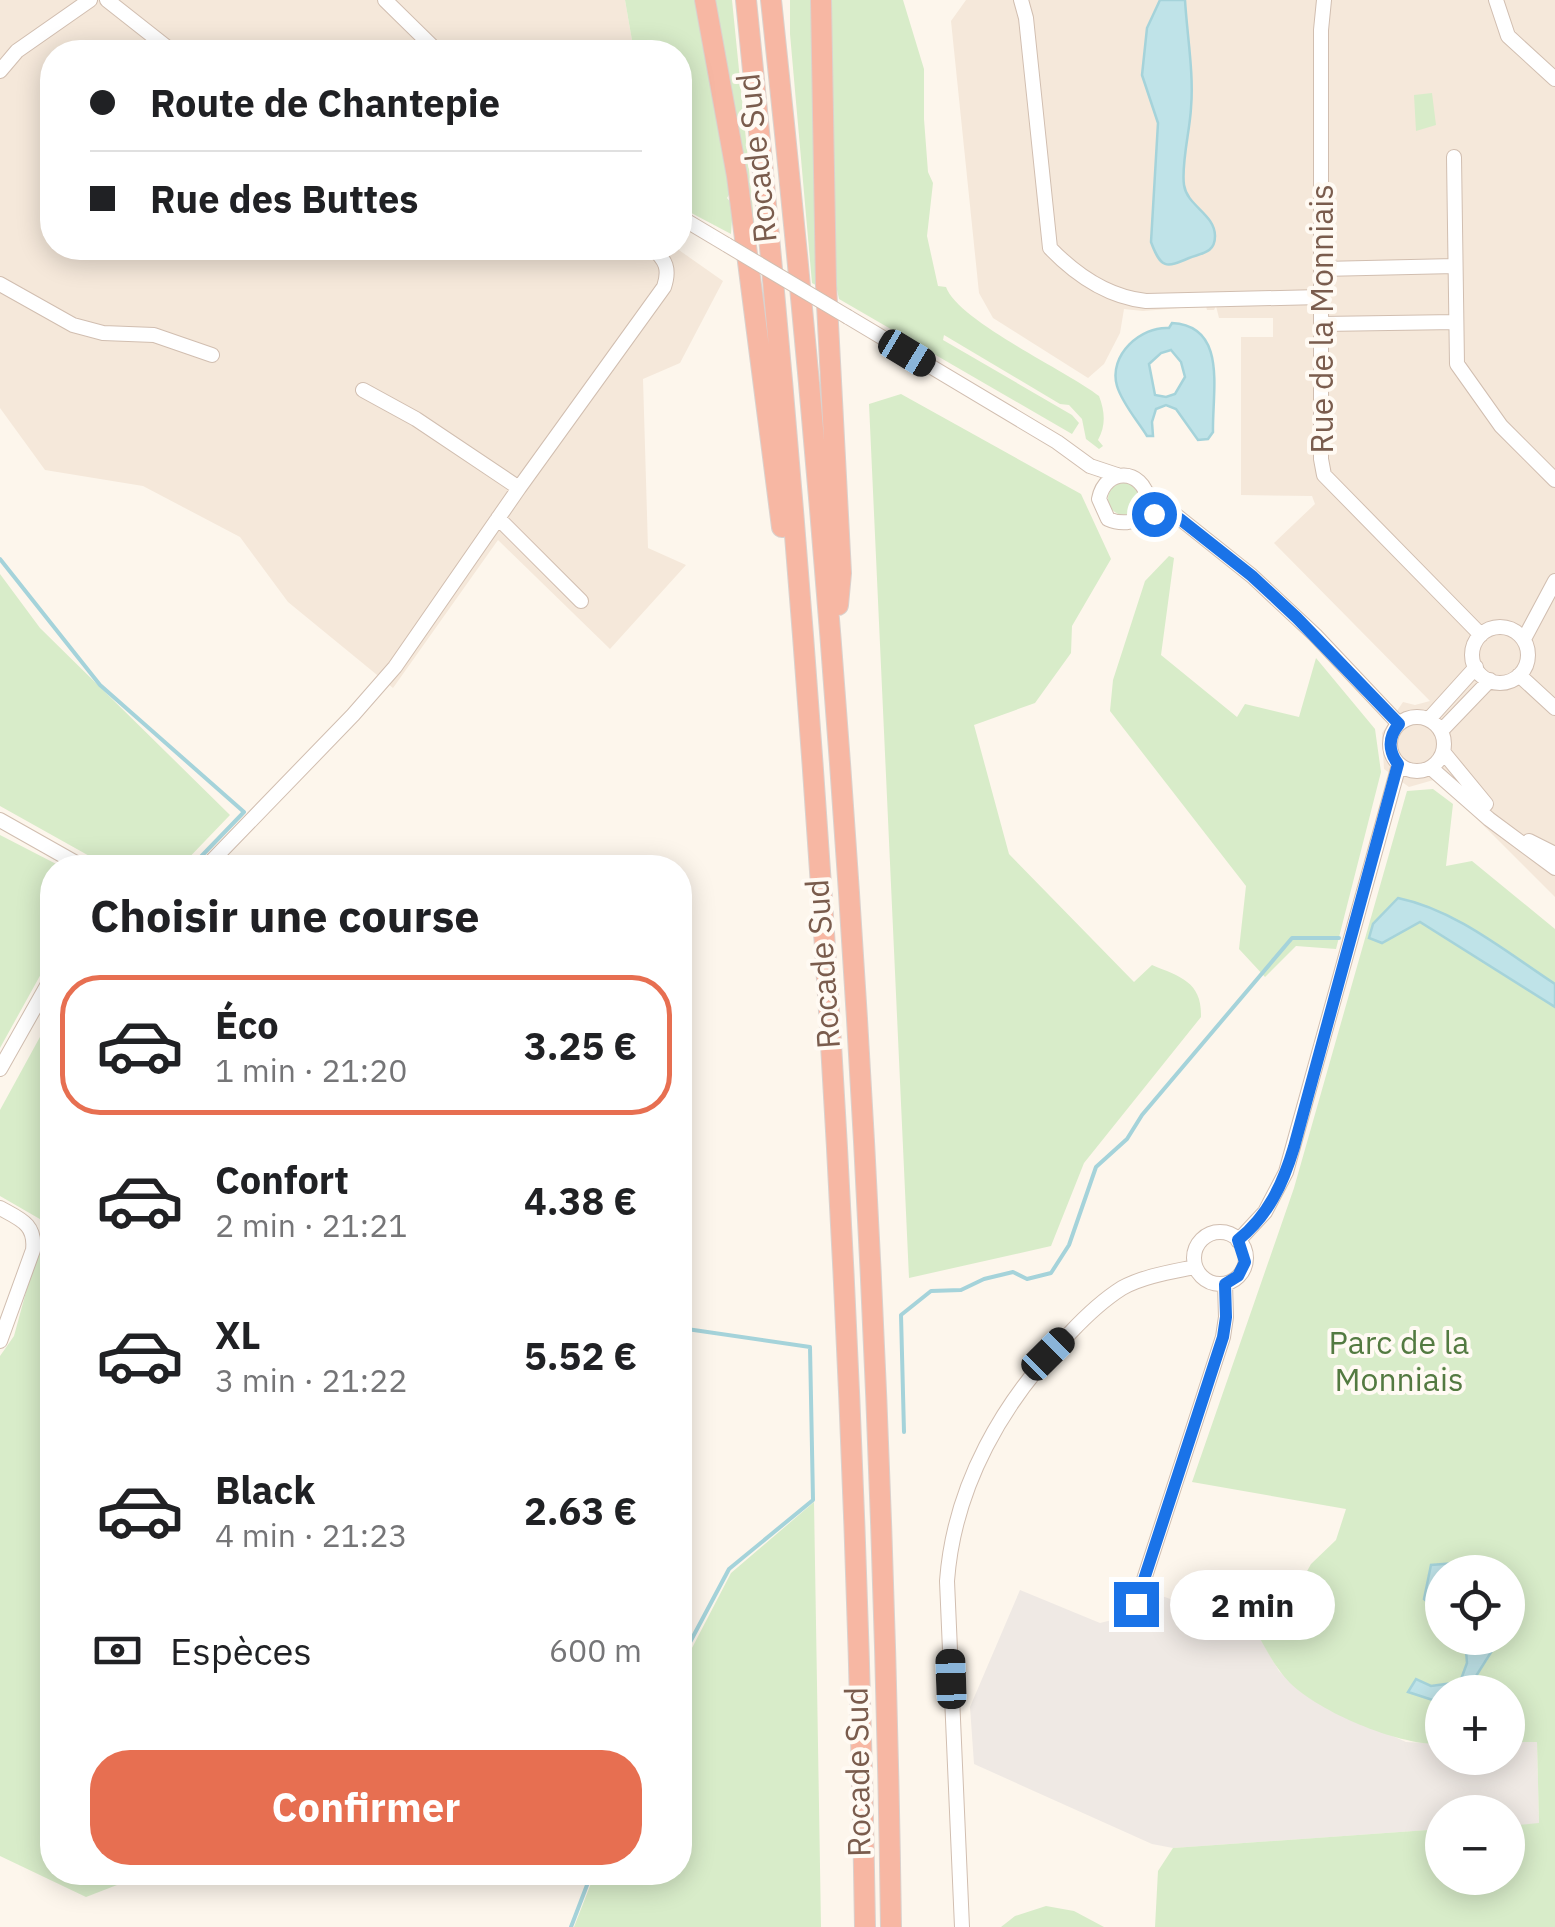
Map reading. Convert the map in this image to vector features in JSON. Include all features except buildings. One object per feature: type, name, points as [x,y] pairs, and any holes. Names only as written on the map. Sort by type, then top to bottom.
[{"type":"highway","points":[[706,0],[738,176],[785,552],[800,587]]},
{"type":"highway","name":"Rocade Sud","points":[[746,0],[776,293],[800,587],[842,1232],[854,1509],[864,1927]]},
{"type":"highway","name":"Rocade Sud","points":[[771,0],[803,308],[832,662],[869,1246],[883,1570],[891,1927]]},
{"type":"highway","points":[[821,0],[827,323],[842,573],[832,662]]},
{"type":"street","points":[[0,71],[17,51],[90,0]]},
{"type":"street","points":[[108,0],[158,40]]},
{"type":"street","points":[[384,0],[426,40]]},
{"type":"street","points":[[1021,0],[1050,248],[1066,265],[1120,298],[1146,301],[1322,297]]},
{"type":"street","name":"Rue de la Monniais","points":[[1324,0],[1324,474],[1481,635]]},
{"type":"street","points":[[1496,0],[1508,36],[1555,79]]},
{"type":"street","points":[[1454,158],[1457,364],[1501,426],[1555,480]]},
{"type":"street","points":[[692,224],[1057,442],[1090,466],[1132,476],[1172,514],[1252,576],[1315,635],[1399,724]]},
{"type":"street","points":[[218,855],[354,715],[395,667],[664,287],[669,272],[663,260]]},
{"type":"street","points":[[1322,269],[1455,266]]},
{"type":"street","points":[[0,284],[73,325],[104,333],[154,335],[212,355]]},
{"type":"street","points":[[1322,324],[1456,322]]},
{"type":"street","points":[[363,390],[416,419],[519,488]]},
{"type":"street","points":[[1090,466],[1100,492],[1100,506],[1108,519],[1127,524],[1154,514],[1172,514]]},
{"type":"street","points":[[1100,492],[1117,475]]},
{"type":"street","points":[[1140,518],[1147,506],[1148,493]]},
{"type":"street","points":[[498,518],[581,601]]},
{"type":"street","points":[[1524,639],[1508,628],[1498,627],[1481,635],[1473,652],[1476,666],[1490,680],[1504,682],[1520,675],[1528,658],[1524,639],[1555,581]]},
{"type":"street","points":[[1428,719],[1476,666]]},
{"type":"street","points":[[1520,675],[1555,708]]},
{"type":"street","points":[[1441,731],[1490,680]]},
{"type":"street","points":[[1444,753],[1431,768],[1410,771],[1393,758],[1390,740],[1399,724],[1413,717],[1428,719],[1441,731],[1444,753],[1478,798],[1534,845],[1555,854]]},
{"type":"street","points":[[1238,1240],[1266,1212],[1286,1172],[1398,764]]},
{"type":"street","points":[[1431,768],[1489,819],[1555,868]]},
{"type":"street","points":[[0,820],[62,855]]},
{"type":"street","points":[[0,1069],[40,998]]},
{"type":"street","points":[[0,1208],[29,1225],[34,1237],[33,1250],[0,1341]]},
{"type":"street","points":[[1217,1232],[1238,1240],[1245,1262],[1238,1276],[1225,1284],[1204,1279],[1196,1267],[1195,1252],[1203,1238],[1217,1232]]},
{"type":"street","points":[[962,1927],[946,1581],[960,1506],[1000,1420],[1022,1384],[1048,1354],[1120,1289],[1139,1280],[1196,1267]]},
{"type":"street","points":[[1136,1604],[1223,1337],[1225,1284]]},
{"type":"shaded area","points":[[0,0],[625,0],[632,40],[40,40],[40,260],[692,259],[723,281],[680,363],[643,379],[648,548],[686,565],[610,649],[498,540],[393,688],[288,602],[240,537],[143,486],[45,470],[0,408]]},
{"type":"shaded area","points":[[966,0],[1555,0],[1555,897],[1437,779],[1409,787],[1384,769],[1382,733],[1403,702],[1415,705],[1430,701],[1274,543],[1315,504],[1312,496],[1241,495],[1241,337],[1273,337],[1273,318],[1219,318],[1216,306],[1214,310],[1207,310],[1206,306],[1124,309],[1120,333],[1104,364],[1088,378],[993,318],[979,293],[951,21]]},
{"type":"shaded area","points":[[1020,1590],[1100,1623],[1116,1619],[1125,1600],[1146,1607],[1151,1592],[1245,1626],[1259,1637],[1279,1671],[1311,1699],[1406,1742],[1425,1743],[1425,1775],[1525,1775],[1525,1742],[1537,1742],[1539,1824],[1525,1825],[1525,1795],[1425,1795],[1425,1830],[1173,1848],[1152,1844],[974,1764],[970,1707]]},
{"type":"green space","points":[[625,0],[696,0],[730,193],[727,198],[733,205],[731,234],[692,213],[692,40],[632,40]]},
{"type":"green space","points":[[710,0],[732,0],[757,250],[752,248]]},
{"type":"green space","points":[[790,0],[814,0],[819,287],[812,283]]},
{"type":"green space","points":[[830,0],[903,0],[924,69],[928,172],[933,183],[927,236],[938,286],[946,287],[970,315],[991,330],[1099,396],[1104,418],[1098,440],[1103,446],[1099,449],[1086,439],[1082,419],[1069,405],[1060,404],[944,335],[943,340],[1072,415],[1079,423],[1072,434],[839,299]]},
{"type":"green space","points":[[1432,93],[1436,125],[1416,131],[1414,95]]},
{"type":"green space","points":[[901,394],[1081,494],[1111,559],[1072,626],[1071,653],[1035,703],[974,725],[1009,854],[1134,982],[1152,965],[1188,982],[1198,996],[1201,1017],[1084,1163],[1051,1246],[909,1278],[869,404]]},
{"type":"green space","points":[[1124,483],[1135,488],[1140,499],[1135,510],[1124,515],[1113,510],[1108,499],[1113,488]]},
{"type":"green space","points":[[1169,556],[1174,558],[1161,655],[1237,717],[1245,704],[1299,717],[1316,658],[1375,729],[1381,772],[1336,949],[1296,946],[1265,977],[1239,949],[1246,886],[1110,711],[1113,680],[1145,581]]},
{"type":"green space","points":[[0,574],[40,628],[230,815],[192,855],[88,855],[0,806]]},
{"type":"green space","name":"Parc de la Monniais","points":[[1433,789],[1453,804],[1446,866],[1472,861],[1555,929],[1555,1927],[1155,1927],[1158,1871],[1173,1848],[1425,1830],[1425,1895],[1525,1895],[1525,1824],[1539,1823],[1537,1742],[1525,1742],[1525,1675],[1425,1675],[1425,1743],[1362,1725],[1321,1705],[1290,1683],[1259,1637],[1264,1637],[1281,1618],[1311,1564],[1336,1540],[1346,1509],[1192,1482],[1294,1188],[1407,791]]},
{"type":"green space","points":[[0,835],[40,856],[40,976],[0,1048]]},
{"type":"green space","points":[[40,1037],[40,1219],[0,1196],[0,1110]]},
{"type":"green space","points":[[40,1240],[40,1875],[0,1856],[0,1356],[14,1336]]},
{"type":"green space","points":[[814,1502],[821,1927],[574,1927],[590,1885],[692,1885],[692,1648],[731,1573]]},
{"type":"green space","points":[[61,1885],[117,1885],[86,1897]]},
{"type":"green space","points":[[1046,1906],[1074,1911],[1104,1927],[1001,1927],[1015,1916]]},
{"type":"water","points":[[1160,0],[1185,0],[1192,95],[1184,185],[1190,199],[1211,222],[1215,236],[1207,252],[1175,264],[1161,262],[1151,242],[1158,123],[1142,75],[1147,28]]},
{"type":"water","points":[[1172,323],[1190,327],[1209,348],[1214,380],[1213,432],[1208,439],[1198,440],[1176,409],[1166,405],[1156,409],[1153,436],[1147,436],[1117,386],[1117,364],[1129,345],[1148,332],[1169,328]],"holes":[[[1171,350],[1181,362],[1185,377],[1175,394],[1155,395],[1149,364]]]},
{"type":"water","points":[[1398,898],[1460,922],[1555,984],[1555,1007],[1420,922],[1382,943],[1369,938],[1373,924]]},
{"type":"water","points":[[1466,1655],[1489,1655],[1477,1675],[1463,1675]]},
{"type":"water","points":[[1416,1679],[1425,1683],[1425,1698],[1408,1692]]},
{"type":"waterway","points":[[0,559],[100,685],[244,812],[203,855]]},
{"type":"waterway","points":[[904,1432],[901,1315],[931,1291],[961,1290],[1013,1272],[1027,1279],[1051,1273],[1069,1245],[1096,1167],[1127,1139],[1142,1115],[1292,938],[1339,938]]},
{"type":"waterway","points":[[692,1330],[810,1347],[813,1500],[729,1569],[692,1638]]},
{"type":"waterway","points":[[571,1927],[587,1885]]},
{"type":"route","points":[[1136,1604],[1223,1337],[1225,1284],[1243,1270],[1245,1254],[1238,1240],[1252,1229],[1277,1194],[1294,1147],[1398,764],[1390,740],[1399,724],[1315,635],[1252,576],[1180,519],[1172,514],[1154,514]]}]
